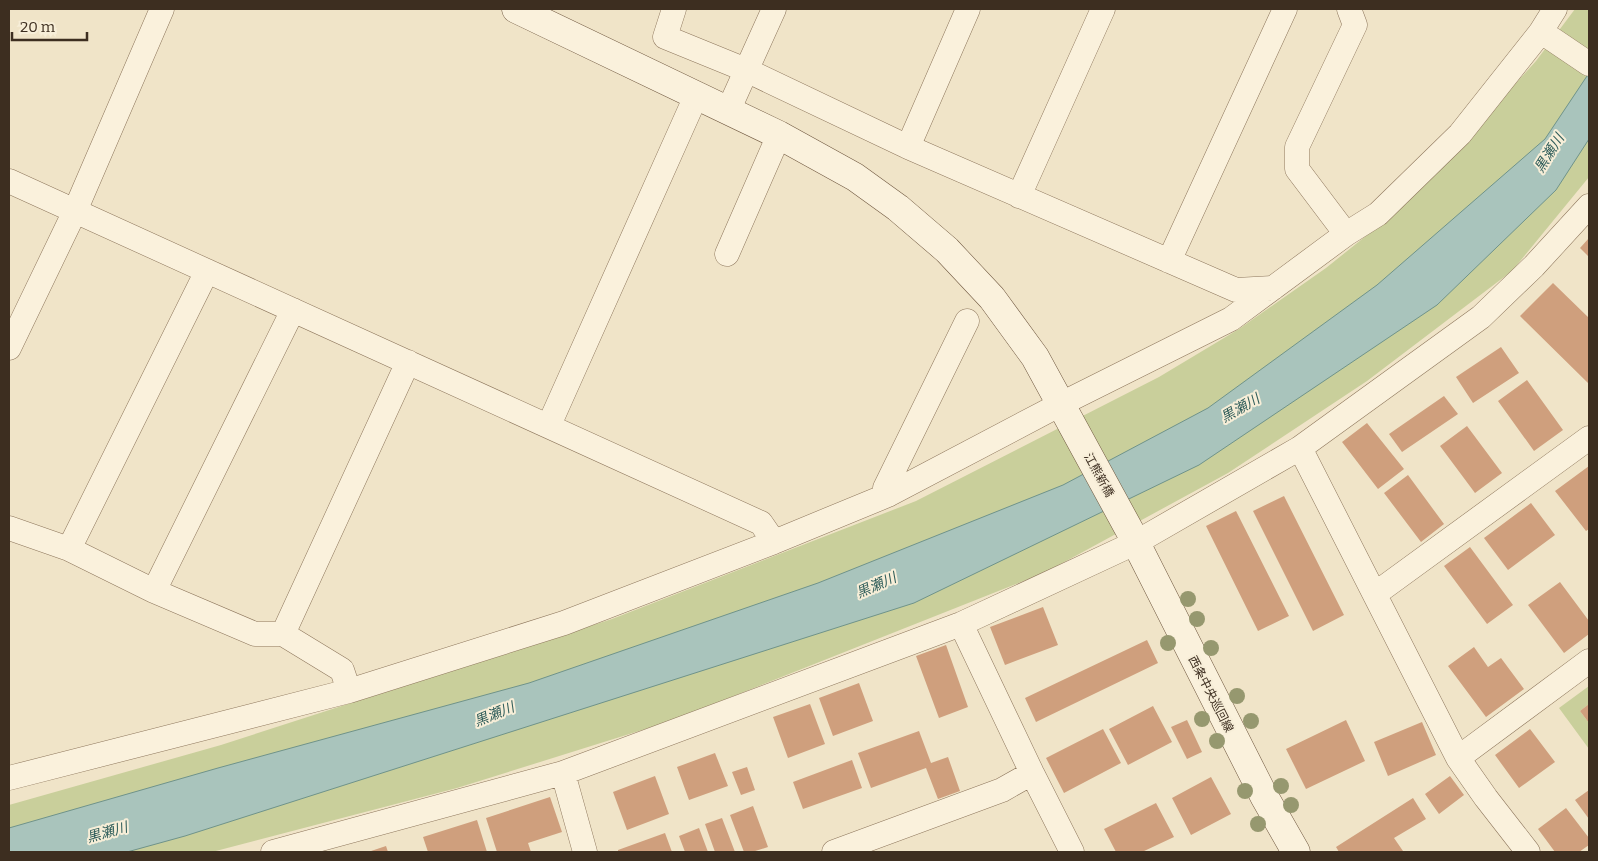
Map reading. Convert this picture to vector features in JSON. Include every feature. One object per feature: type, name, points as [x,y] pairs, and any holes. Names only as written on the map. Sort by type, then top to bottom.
[{"type":"street","points":[[9,348],[75,212],[162,9]]},
{"type":"street","name":"江熊新橋","points":[[516,9],[779,135],[855,177],[898,208],[947,250],[992,298],[1035,357],[1133,538]]},
{"type":"street","points":[[674,9],[665,37],[746,70],[908,148],[1236,290],[1273,288]]},
{"type":"street","points":[[728,111],[774,9]]},
{"type":"street","points":[[908,148],[968,9]]},
{"type":"street","points":[[1019,196],[1104,9]]},
{"type":"street","points":[[1169,261],[1285,9]]},
{"type":"street","points":[[1346,234],[1297,169],[1297,147],[1355,25],[1349,9]]},
{"type":"street","points":[[9,778],[349,691],[564,623],[774,542],[888,495],[1064,411],[1230,319],[1346,234],[1378,214],[1460,134],[1545,35],[1556,9]]},
{"type":"street","points":[[1545,35],[1589,64]]},
{"type":"street","points":[[549,425],[696,96]]},
{"type":"street","points":[[728,254],[779,135]]},
{"type":"street","points":[[9,181],[762,523],[774,542]]},
{"type":"street","points":[[273,852],[563,773],[961,624],[1133,538],[1300,448],[1481,317],[1534,266],[1589,206]]},
{"type":"street","points":[[69,549],[207,271]]},
{"type":"street","points":[[154,591],[293,310]]},
{"type":"street","points":[[888,495],[885,488],[967,321]]},
{"type":"street","points":[[283,634],[408,362]]},
{"type":"street","points":[[1375,594],[1589,438]]},
{"type":"street","points":[[1300,448],[1458,758],[1528,852]]},
{"type":"street","points":[[9,528],[69,549],[154,591],[255,634],[283,634],[342,670],[349,691]]},
{"type":"street","name":"西条中央巡回線","points":[[1133,538],[1259,788],[1296,852]]},
{"type":"street","points":[[961,624],[1072,852]]},
{"type":"street","points":[[1458,758],[1589,661]]},
{"type":"street","points":[[563,773],[585,852]]},
{"type":"street","points":[[834,852],[1002,790],[1032,773]]},
{"type":"green space","points":[[1575,9],[1589,9],[1589,177],[1512,271],[1367,381],[1228,473],[1046,572],[671,721],[457,788],[212,852],[9,852],[9,805],[221,745],[612,619],[916,501],[1159,377],[1239,329],[1326,268],[1407,203],[1536,61]]},
{"type":"green space","points":[[1589,686],[1589,704],[1580,711],[1589,723],[1589,749],[1559,708]]},
{"type":"water","name":"黒瀬川","points":[[1589,73],[1589,139],[1556,190],[1437,305],[1199,465],[914,603],[185,836],[127,852],[9,852],[9,828],[218,768],[529,683],[818,583],[1063,485],[1208,408],[1377,285],[1545,139]]},
{"type":"building","points":[[1589,238],[1589,257],[1580,248]]},
{"type":"building","points":[[1553,283],[1589,318],[1588,383],[1520,316]]},
{"type":"building","points":[[1501,347],[1519,373],[1473,403],[1456,377]]},
{"type":"building","points":[[1527,380],[1563,430],[1534,451],[1498,401]]},
{"type":"building","points":[[1444,396],[1458,414],[1402,452],[1389,434]]},
{"type":"building","points":[[1367,423],[1404,469],[1378,489],[1342,442]]},
{"type":"building","points":[[1467,426],[1502,473],[1475,493],[1440,446]]},
{"type":"building","points":[[1589,466],[1589,529],[1586,531],[1555,491]]},
{"type":"building","points":[[1408,475],[1444,524],[1421,542],[1384,493]]},
{"type":"building","points":[[1284,496],[1344,615],[1313,631],[1253,511]]},
{"type":"building","points":[[1531,503],[1555,535],[1508,570],[1484,538]]},
{"type":"building","points":[[1236,511],[1289,616],[1258,631],[1206,526]]},
{"type":"building","points":[[1470,547],[1513,605],[1487,624],[1444,566]]},
{"type":"building","points":[[1560,582],[1589,621],[1589,634],[1564,653],[1528,605]]},
{"type":"building","points":[[1043,607],[1058,645],[1005,665],[990,627]]},
{"type":"building","points":[[1147,640],[1158,663],[1036,722],[1025,698]]},
{"type":"building","points":[[946,645],[968,707],[939,718],[916,656]]},
{"type":"building","points":[[1474,647],[1488,667],[1501,658],[1524,689],[1486,717],[1448,666]]},
{"type":"building","points":[[859,683],[873,721],[833,736],[819,698]]},
{"type":"building","points":[[810,704],[825,744],[788,758],[773,717]]},
{"type":"building","points":[[1589,704],[1589,723],[1580,711]]},
{"type":"building","points":[[1153,706],[1172,742],[1128,765],[1109,729]]},
{"type":"building","points":[[1187,720],[1202,752],[1187,759],[1171,727]]},
{"type":"building","points":[[1346,720],[1365,761],[1306,789],[1286,749]]},
{"type":"building","points":[[1422,722],[1436,755],[1388,776],[1374,742]]},
{"type":"building","points":[[1103,729],[1121,763],[1064,793],[1046,758]]},
{"type":"building","points":[[1530,729],[1555,762],[1519,788],[1495,755]]},
{"type":"building","points":[[919,731],[931,763],[948,757],[960,791],[938,799],[926,768],[871,788],[858,753]]},
{"type":"building","points":[[715,753],[728,786],[689,800],[677,767]]},
{"type":"building","points":[[852,760],[862,788],[803,809],[793,782]]},
{"type":"building","points":[[747,767],[755,790],[741,795],[732,772]]},
{"type":"building","points":[[655,776],[669,814],[627,830],[613,792]]},
{"type":"building","points":[[1450,776],[1464,795],[1439,814],[1425,794]]},
{"type":"building","points":[[1211,777],[1231,814],[1191,835],[1172,798]]},
{"type":"building","points":[[1589,790],[1589,819],[1575,800]]},
{"type":"building","points":[[550,797],[562,832],[528,843],[531,852],[497,852],[486,818]]},
{"type":"building","points":[[1413,798],[1426,819],[1394,838],[1403,851],[1339,852],[1336,847]]},
{"type":"building","points":[[1156,803],[1174,837],[1142,852],[1116,852],[1104,829]]},
{"type":"building","points":[[753,806],[768,847],[752,852],[744,852],[730,815]]},
{"type":"building","points":[[1566,808],[1589,838],[1589,845],[1579,852],[1555,852],[1538,829]]},
{"type":"building","points":[[722,818],[735,852],[715,852],[705,824]]},
{"type":"building","points":[[477,820],[487,852],[428,852],[423,837]]},
{"type":"building","points":[[699,828],[708,852],[685,852],[679,836]]},
{"type":"building","points":[[665,833],[672,852],[618,852],[618,850]]},
{"type":"building","points":[[386,846],[388,852],[368,852]]}]
